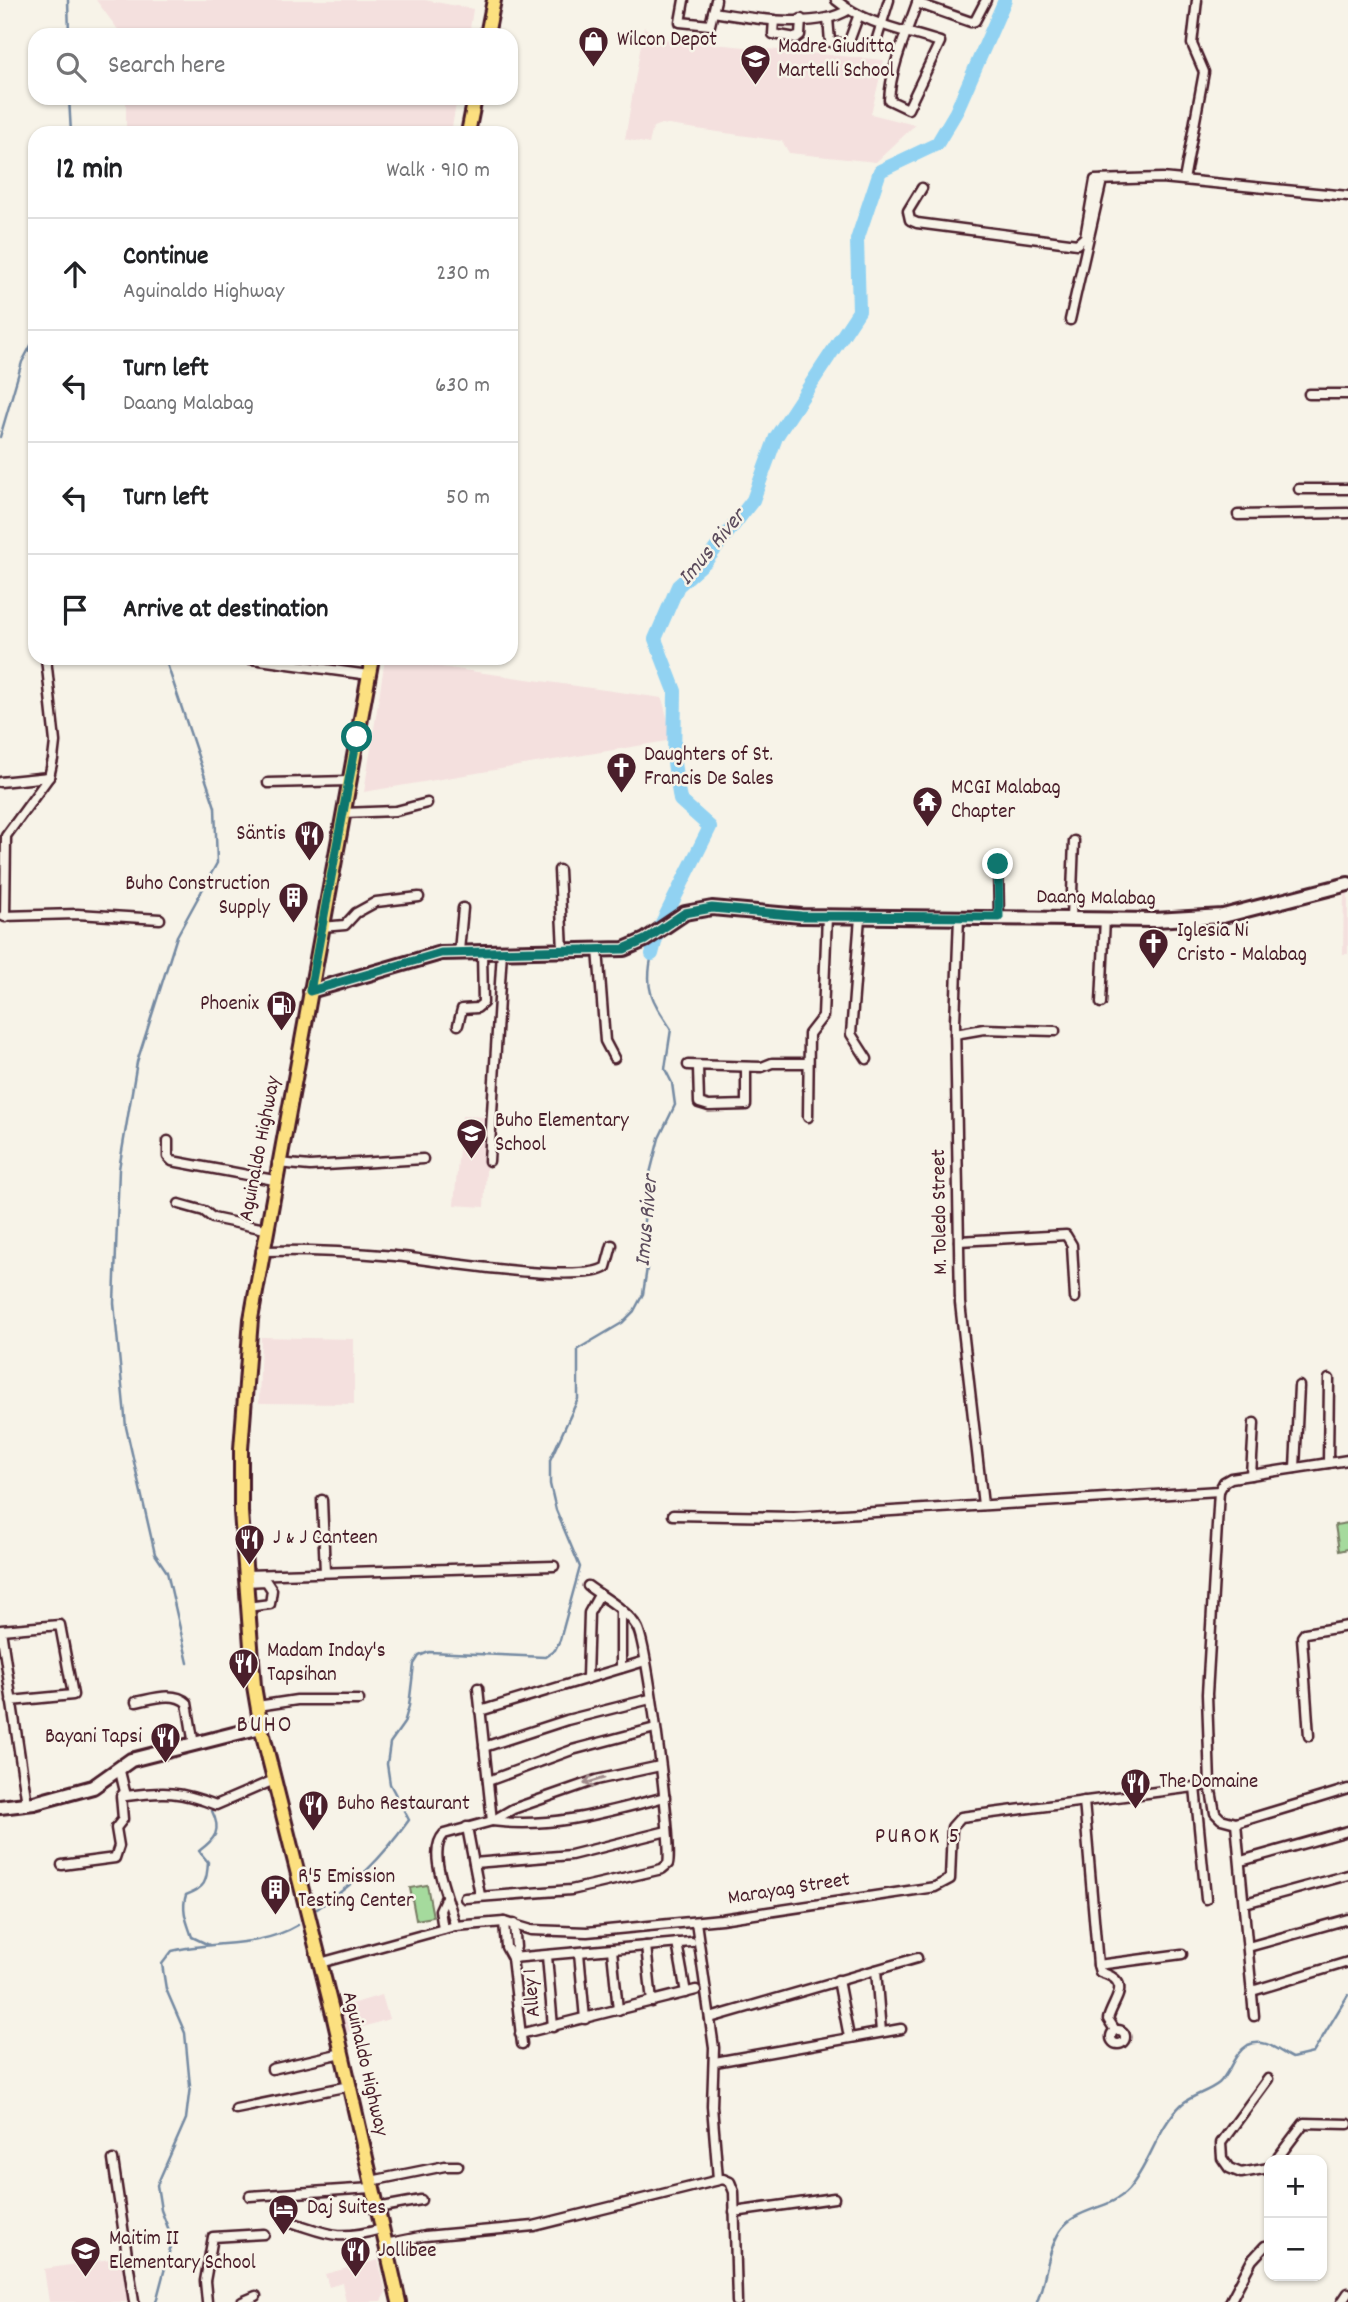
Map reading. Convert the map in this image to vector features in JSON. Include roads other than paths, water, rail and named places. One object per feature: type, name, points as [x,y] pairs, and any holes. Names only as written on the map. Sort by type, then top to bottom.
[{"type":"main road","points":[[488,28],[494,0]]},
{"type":"main road","points":[[469,126],[474,105]]},
{"type":"main road","name":"Aguinaldo Highway","points":[[290,1836],[261,1727],[247,1607],[241,1449],[251,1319],[261,1251],[371,665]]},
{"type":"main road","name":"Aguinaldo Highway","points":[[252,1652],[290,1836],[399,2302]]},
{"type":"street","points":[[684,0],[680,22],[710,25],[716,0]]},
{"type":"street","points":[[836,0],[858,17],[881,25],[907,31],[940,42],[908,109],[889,100],[890,85],[907,31],[918,2],[971,22],[975,21],[986,0]]},
{"type":"street","points":[[875,45],[889,0]]},
{"type":"street","points":[[1184,180],[1204,72],[1192,44],[1197,0]]},
{"type":"street","points":[[713,12],[774,20],[828,18],[848,10]]},
{"type":"street","points":[[828,18],[830,42],[848,44],[858,17]]},
{"type":"street","points":[[774,20],[773,34],[796,38],[800,35],[801,19]]},
{"type":"street","points":[[922,188],[908,211],[910,220],[917,223],[1077,244],[1085,237],[1096,180],[1122,177],[1184,180],[1348,196]]},
{"type":"street","points":[[1070,320],[1102,180]]},
{"type":"street","points":[[1309,394],[1348,394]]},
{"type":"street","points":[[1299,489],[1348,489]]},
{"type":"street","points":[[1238,515],[1348,513]]},
{"type":"street","points":[[47,665],[55,743],[49,777],[6,836],[3,916],[77,914],[160,919]]},
{"type":"street","points":[[296,665],[369,675]]},
{"type":"street","points":[[0,782],[49,777]]},
{"type":"street","points":[[268,783],[349,781]]},
{"type":"street","points":[[343,813],[397,811],[427,803]]},
{"type":"street","points":[[1071,918],[1074,841]]},
{"type":"street","points":[[998,864],[999,917]]},
{"type":"street","points":[[559,870],[563,950]]},
{"type":"street","name":"Daang Malabag","points":[[310,991],[423,957],[459,951],[624,949],[649,937],[685,913],[712,908],[860,917],[1155,920],[1223,916],[1348,884]]},
{"type":"street","points":[[322,927],[345,925],[356,913],[383,900],[419,897]]},
{"type":"street","points":[[459,951],[463,908]]},
{"type":"street","points":[[808,1117],[809,1034],[823,1016],[827,916]]},
{"type":"street","points":[[860,917],[851,1034],[867,1059]]},
{"type":"street","name":"M. Toledo Street","points":[[959,917],[955,1034],[962,1345],[983,1505]]},
{"type":"street","points":[[1101,1003],[1105,918]]},
{"type":"street","points":[[598,949],[605,1041],[614,1058]]},
{"type":"street","points":[[489,1161],[503,986],[502,951]]},
{"type":"street","points":[[458,1025],[462,1009],[477,1008],[483,1003],[482,952]]},
{"type":"street","points":[[955,1034],[984,1029],[1055,1031]]},
{"type":"street","points":[[688,1065],[698,1068],[808,1063]]},
{"type":"street","points":[[698,1068],[699,1103],[709,1106],[746,1105],[746,1067]]},
{"type":"street","points":[[168,1141],[167,1157],[172,1161],[274,1180]]},
{"type":"street","points":[[277,1163],[310,1166],[423,1159]]},
{"type":"street","points":[[179,1204],[204,1211],[212,1218],[265,1229]]},
{"type":"street","points":[[959,1241],[1066,1234],[1072,1245],[1075,1298]]},
{"type":"street","points":[[261,1251],[394,1256],[514,1271],[590,1272],[606,1266],[612,1245]]},
{"type":"street","points":[[1328,1463],[1329,1379]]},
{"type":"street","points":[[1295,1468],[1299,1386]]},
{"type":"street","points":[[1251,1475],[1254,1423]]},
{"type":"street","points":[[1348,1460],[1251,1475],[1224,1482],[1219,1491],[1207,1693],[1210,1785],[1215,1813],[1221,1819],[1236,1823],[1348,1789]]},
{"type":"street","points":[[673,1515],[794,1517],[1219,1491]]},
{"type":"street","points":[[322,1500],[325,1572]]},
{"type":"street","points":[[245,1579],[325,1572],[554,1566]]},
{"type":"street","points":[[245,1579],[266,1581],[272,1590],[270,1604],[247,1607]]},
{"type":"street","points":[[465,1898],[571,1890],[662,1869],[669,1858],[664,1797],[640,1633],[621,1610],[588,1586]]},
{"type":"street","points":[[587,1678],[589,1613],[599,1595]]},
{"type":"street","points":[[621,1610],[621,1668]]},
{"type":"street","points":[[10,1701],[73,1695],[60,1625],[1,1630],[10,1701],[27,1804]]},
{"type":"street","points":[[1309,1737],[1303,1634],[1348,1626]]},
{"type":"street","points":[[480,1711],[645,1661]]},
{"type":"street","points":[[478,1688],[492,1821]]},
{"type":"street","points":[[136,1702],[167,1696],[183,1699],[187,1703],[194,1745]]},
{"type":"street","points":[[484,1747],[567,1720],[650,1699]]},
{"type":"street","points":[[264,1705],[297,1700],[359,1700]]},
{"type":"street","points":[[0,1807],[27,1804],[93,1787],[119,1768],[150,1754],[261,1727]]},
{"type":"street","points":[[488,1781],[572,1750],[655,1728]]},
{"type":"street","points":[[455,1926],[453,1909],[445,1899],[437,1844],[444,1834],[492,1821],[513,1808],[596,1780],[660,1766]]},
{"type":"street","points":[[119,1768],[126,1796],[162,1791],[198,1796],[216,1805],[274,1780]]},
{"type":"street","name":"Marayag Street","points":[[320,1964],[455,1926],[504,1922],[531,1930],[559,1933],[695,1922],[944,1885],[950,1879],[952,1870],[952,1826],[961,1817],[1210,1785]]},
{"type":"street","points":[[1195,1787],[1206,1899]]},
{"type":"street","points":[[62,1865],[115,1858],[120,1846],[116,1828],[123,1819],[121,1797],[125,1792]]},
{"type":"street","points":[[492,1821],[516,1824],[568,1822],[664,1797]]},
{"type":"street","points":[[1084,1801],[1098,1965],[1100,1972],[1115,1979],[1119,1986],[1119,1998],[1108,2019],[1115,2030]]},
{"type":"street","points":[[1236,1823],[1254,2016]]},
{"type":"street","points":[[467,1827],[480,1895]]},
{"type":"street","points":[[474,1863],[571,1855],[667,1830]]},
{"type":"street","points":[[1241,1861],[1348,1831]]},
{"type":"street","points":[[1245,1903],[1348,1875]]},
{"type":"street","points":[[443,1929],[440,1910],[445,1899]]},
{"type":"street","points":[[1248,1947],[1348,1919]]},
{"type":"street","points":[[504,1922],[506,1947],[512,1958],[522,2044]]},
{"type":"street","points":[[695,1922],[715,2062],[712,2106],[718,2179]]},
{"type":"street","points":[[512,1958],[516,1947],[514,1924]]},
{"type":"street","points":[[512,1958],[691,1942]]},
{"type":"street","points":[[677,1943],[685,1993]]},
{"type":"street","points":[[646,1946],[652,2001]]},
{"type":"street","points":[[612,1950],[618,2010]]},
{"type":"street","points":[[579,1953],[585,2019]]},
{"type":"street","points":[[1098,1965],[1182,1954]]},
{"type":"street","name":"Alley 1","points":[[547,1956],[553,2027]]},
{"type":"street","points":[[710,2018],[917,1958]]},
{"type":"street","points":[[1252,1991],[1348,1962]]},
{"type":"street","points":[[876,1970],[881,2032]]},
{"type":"street","points":[[838,1980],[849,2037]]},
{"type":"street","points":[[520,2034],[696,1990]]},
{"type":"street","points":[[715,2062],[901,2029]]},
{"type":"street","points":[[272,2069],[342,2053]]},
{"type":"street","points":[[1264,2169],[1241,2173],[1229,2168],[1220,2150],[1221,2143],[1268,2079]]},
{"type":"street","points":[[236,2109],[349,2086]]},
{"type":"street","points":[[1280,2155],[1304,2123],[1348,2124]]},
{"type":"street","points":[[113,2160],[134,2302]]},
{"type":"street","points":[[250,2196],[371,2185],[445,2166],[458,2166]]},
{"type":"street","points":[[385,2244],[425,2236],[527,2227],[718,2179],[730,2182],[734,2212],[737,2302]]},
{"type":"street","points":[[734,2212],[834,2199]]},
{"type":"street","points":[[377,2208],[421,2200]]},
{"type":"street","points":[[284,2220],[325,2236],[359,2235],[382,2229]]},
{"type":"street","points":[[207,2302],[205,2281],[213,2237],[264,2234]]},
{"type":"street","points":[[1230,2302],[1252,2260],[1264,2247]]},
{"type":"street","points":[[1342,2302],[1348,2293]]},
{"type":"street","points":[[242,2302],[256,2296]]},
{"type":"waterway","points":[[68,0],[69,28]]},
{"type":"waterway","name":"Imus River","points":[[652,954],[658,931],[710,827],[680,800],[674,763],[675,691],[655,639],[678,586],[706,561],[753,500],[776,437],[859,311],[857,240],[880,171],[937,144],[956,112],[1005,0]]},
{"type":"waterway","points":[[69,105],[71,126]]},
{"type":"waterway","points":[[0,437],[22,362],[28,351]]},
{"type":"waterway","points":[[167,665],[215,807],[217,863],[177,936],[137,1062],[119,1169],[114,1303],[126,1427],[155,1554],[167,1572],[188,1663]]},
{"type":"waterway","name":"Imus River","points":[[317,1909],[368,1869],[409,1820],[390,1784],[387,1764],[390,1743],[404,1723],[414,1664],[419,1656],[429,1652],[545,1657],[555,1650],[560,1640],[580,1567],[556,1510],[550,1484],[550,1460],[578,1399],[578,1349],[622,1323],[634,1311],[643,1294],[647,1268],[643,1238],[646,1189],[659,1138],[675,1105],[672,1083],[665,1069],[671,1029],[649,986],[652,954]]},
{"type":"waterway","points":[[209,1945],[192,1937],[184,1906],[186,1895],[201,1887],[206,1879],[208,1862],[199,1851],[215,1834],[216,1824],[212,1811]]},
{"type":"waterway","name":"Imus River","points":[[156,2302],[171,2245],[157,2185],[186,2119],[190,2086],[185,2033],[166,1989],[162,1964],[172,1951],[267,1938],[298,1925]]},
{"type":"waterway","points":[[1037,2302],[1052,2248],[1060,2231],[1075,2217],[1121,2197],[1128,2190],[1142,2170],[1166,2124],[1182,2104],[1219,2083],[1239,2053],[1248,2045],[1266,2044],[1292,2058],[1313,2053],[1348,1995]]},
{"type":"place","name":"Wilcon Depot","points":[[594,68]]},
{"type":"place","name":"Madre Giuditta Martelli School","points":[[755,87]]},
{"type":"place","name":"Daughters of St. Francis De Sales","points":[[621,795]]},
{"type":"place","name":"MCGI Malabag Chapter","points":[[928,828]]},
{"type":"place","name":"Säntis","points":[[309,862]]},
{"type":"place","name":"Buho Construction Supply","points":[[293,924]]},
{"type":"place","name":"Iglesia Ni Cristo - Malabag","points":[[1154,971]]},
{"type":"place","name":"Phoenix","points":[[282,1032]]},
{"type":"place","name":"Buho Elementary School","points":[[472,1161]]},
{"type":"place","name":"J & J Canteen","points":[[250,1566]]},
{"type":"place","name":"Madam Inday's Tapsihan","points":[[244,1691]]},
{"type":"place","name":"Bayani Tapsi","points":[[165,1765]]},
{"type":"place","name":"The Domaine","points":[[1136,1810]]},
{"type":"place","name":"Buho Restaurant","points":[[314,1832]]},
{"type":"place","name":"R'5 Emission Testing Center","points":[[275,1917]]},
{"type":"place","name":"Daj Suites","points":[[284,2236]]},
{"type":"place","name":"Maitim II Elementary School","points":[[86,2279]]},
{"type":"place","name":"Jollibee","points":[[355,2279]]},
{"type":"district","name":"BUHO","points":[[265,1726]]},
{"type":"district","name":"PUROK 5","points":[[918,1837]]}]
